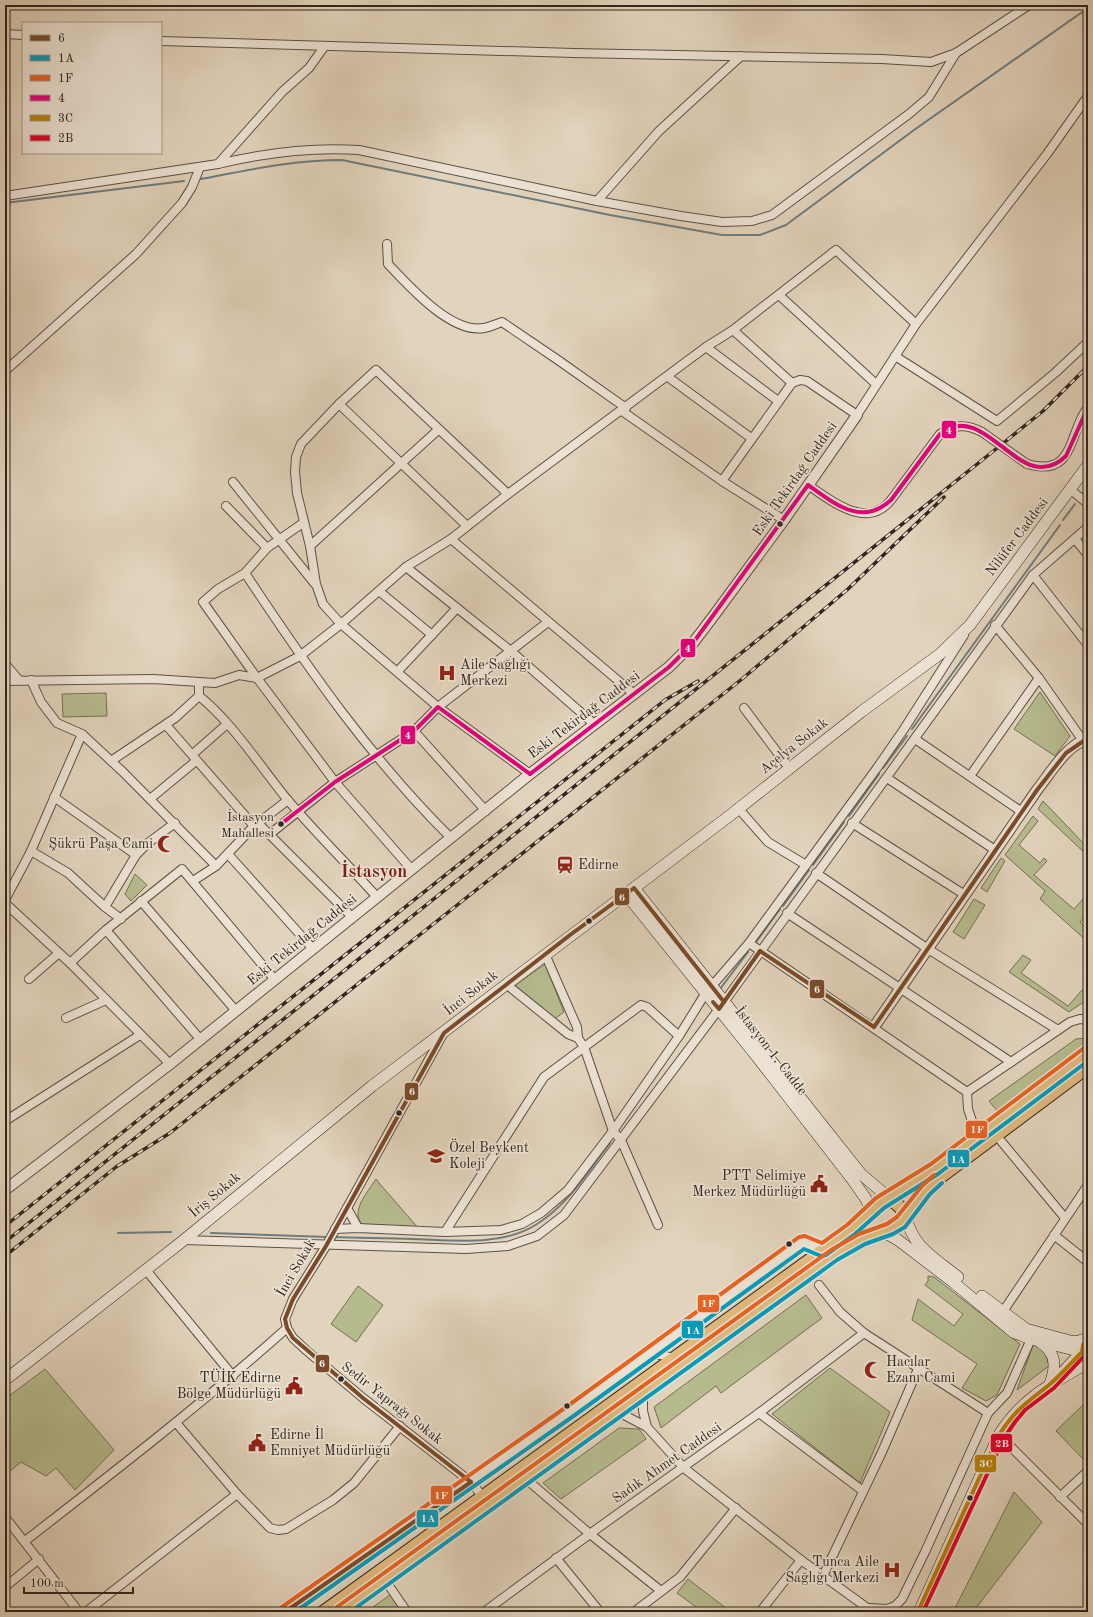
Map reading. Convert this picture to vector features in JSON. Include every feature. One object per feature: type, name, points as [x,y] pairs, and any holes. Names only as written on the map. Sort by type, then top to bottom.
[{"type":"main road","name":"Nilüfer Caddesi","points":[[970,625],[1088,465]]},
{"type":"main road","name":"Açelya Sokak","points":[[630,891],[867,707],[940,654],[970,625]]},
{"type":"main road","name":"İnci Sokak","points":[[444,1032],[630,891]]},
{"type":"main road","name":"İstasyon 1. Cadde","points":[[630,891],[709,990],[861,1174],[889,1198]]},
{"type":"main road","name":"İstasyon 1. Cadde","points":[[722,1005],[852,1179],[866,1199],[871,1212]]},
{"type":"main road","name":"İriş Sokak","points":[[5,1380],[184,1240],[372,1086],[444,1032]]},
{"type":"main road","points":[[323,1612],[851,1230],[889,1198],[916,1182],[1088,1053]]},
{"type":"main road","points":[[340,1612],[526,1479],[642,1391],[834,1255],[862,1239],[895,1226],[906,1217],[930,1186],[1088,1067]]},
{"type":"main road","points":[[889,1198],[900,1207],[906,1217],[911,1235],[922,1249],[1002,1313],[1019,1325],[1034,1332],[1076,1342],[1087,1338]]},
{"type":"main road","points":[[871,1212],[876,1226],[898,1240],[953,1282],[1008,1328],[1020,1336],[1086,1358]]},
{"type":"main road","points":[[1086,1358],[1083,1345],[1087,1338]]},
{"type":"main road","points":[[1036,1341],[1052,1352],[1054,1358],[1055,1367],[1050,1384]]},
{"type":"main road","points":[[918,1610],[999,1435],[1010,1418],[1021,1406],[1086,1358]]},
{"type":"street","points":[[162,42],[931,62],[956,53],[1029,5]]},
{"type":"street","points":[[5,34],[22,35]]},
{"type":"street","points":[[218,164],[282,92],[309,68],[324,47]]},
{"type":"street","points":[[5,196],[200,167],[240,159],[301,150],[332,148],[359,150],[597,201],[722,222],[752,221],[772,215],[909,114],[929,96],[956,53]]},
{"type":"street","points":[[597,201],[658,131],[741,56]]},
{"type":"street","points":[[722,481],[751,438],[792,383],[800,380],[807,381],[857,414],[916,324],[1047,154],[1088,96]]},
{"type":"street","points":[[5,371],[136,254],[182,204],[192,188],[200,167]]},
{"type":"street","points":[[387,244],[388,264],[436,311],[459,325],[483,329],[502,322],[558,360],[722,481],[784,520]]},
{"type":"street","points":[[5,681],[153,679],[215,683],[239,675],[257,678],[300,656],[341,624],[406,567],[451,539],[508,494],[624,410],[706,347],[733,330],[836,250],[916,324]]},
{"type":"street","points":[[779,295],[876,384]]},
{"type":"street","points":[[733,330],[792,383]]},
{"type":"street","points":[[895,356],[997,421],[1055,373],[1088,342]]},
{"type":"street","points":[[706,347],[778,401]]},
{"type":"street","points":[[508,494],[438,430],[376,370],[339,404],[301,444],[296,457],[295,472],[297,493],[310,546],[316,584],[323,604],[341,624],[438,707],[530,774]]},
{"type":"street","points":[[668,377],[751,438]]},
{"type":"street","points":[[339,404],[467,526]]},
{"type":"street","points":[[808,485],[853,511],[866,514],[876,513],[884,508],[891,500],[940,434],[949,428],[961,425],[971,426],[982,432],[1027,464],[1045,467],[1060,461],[1072,444],[1082,417],[1088,407]]},
{"type":"street","name":"Eski Tekirdağ Caddesi","points":[[5,1190],[170,1064],[377,897],[486,812],[530,774],[669,668],[694,642],[784,520],[857,414]]},
{"type":"street","points":[[310,546],[438,430]]},
{"type":"street","points":[[233,482],[316,584]]},
{"type":"street","points":[[1071,490],[1088,504]]},
{"type":"street","points":[[226,506],[267,548]]},
{"type":"street","points":[[303,522],[267,548],[245,573],[218,589],[204,602],[257,678],[335,782],[412,870]]},
{"type":"street","points":[[184,1240],[326,1246],[466,1249],[508,1246],[537,1236],[564,1215],[722,1005],[1033,574],[1088,527]]},
{"type":"street","points":[[451,539],[634,694]]},
{"type":"street","points":[[1075,539],[1088,555]]},
{"type":"street","points":[[406,567],[512,652],[594,724]]},
{"type":"street","points":[[245,573],[300,656],[375,755],[416,804],[451,838]]},
{"type":"street","points":[[1033,574],[1088,645]]},
{"type":"street","points":[[378,591],[432,635]]},
{"type":"street","points":[[398,672],[457,608]]},
{"type":"street","points":[[270,834],[297,810],[335,782],[414,731],[438,707],[512,652],[548,622]]},
{"type":"street","points":[[335,1229],[358,1228],[445,1232],[501,1230],[522,1224],[541,1213],[568,1190],[613,1131],[709,990],[749,943],[904,729],[970,625]]},
{"type":"street","points":[[995,625],[1039,678],[1086,742]]},
{"type":"street","points":[[5,664],[20,680]]},
{"type":"street","points":[[970,776],[1039,678]]},
{"type":"street","points":[[31,680],[41,702],[56,723],[82,734],[175,823],[216,866]]},
{"type":"street","points":[[111,761],[166,724],[199,696],[199,683]]},
{"type":"street","points":[[199,696],[208,703],[227,724],[288,800],[377,897]]},
{"type":"street","points":[[744,708],[789,768]]},
{"type":"street","points":[[166,724],[256,824],[270,834],[352,917]]},
{"type":"street","points":[[150,799],[195,758],[227,724]]},
{"type":"street","points":[[414,731],[486,812]]},
{"type":"street","points":[[82,734],[31,851],[5,901],[59,952],[170,1064]]},
{"type":"street","points":[[915,739],[1022,812]]},
{"type":"street","points":[[874,1027],[1022,812],[1065,755],[1077,742],[1086,742]]},
{"type":"street","points":[[887,778],[995,850]]},
{"type":"street","points":[[54,797],[136,855]]},
{"type":"street","points":[[193,881],[216,866],[256,824],[288,800]]},
{"type":"street","points":[[738,808],[768,842],[806,865]]},
{"type":"street","points":[[105,907],[136,855],[148,843],[175,823]]},
{"type":"street","points":[[852,823],[965,895]]},
{"type":"street","points":[[31,851],[68,873],[105,907],[121,919]]},
{"type":"street","points":[[228,854],[313,949]]},
{"type":"street","points":[[70,963],[106,930],[182,869],[275,980]]},
{"type":"street","points":[[816,873],[928,949],[1058,1030]]},
{"type":"street","points":[[141,901],[236,1011]]},
{"type":"street","points":[[787,913],[1011,1062]]},
{"type":"street","points":[[106,930],[200,1039]]},
{"type":"street","points":[[749,943],[760,952],[874,1027],[967,1092]]},
{"type":"street","points":[[29,979],[59,952]]},
{"type":"street","points":[[545,954],[577,1027],[578,1038],[584,1047],[613,1131],[621,1140],[658,1225]]},
{"type":"street","points":[[506,984],[568,1034],[578,1038]]},
{"type":"street","points":[[66,1018],[106,1000]]},
{"type":"street","points":[[445,1232],[544,1077],[641,1005],[647,1007],[679,1036]]},
{"type":"street","points":[[967,1092],[1070,1022],[1080,1019],[1088,1020]]},
{"type":"street","name":"İnci Sokak","points":[[287,1328],[285,1319],[294,1299],[326,1246],[444,1032]]},
{"type":"street","points":[[5,1121],[140,1035]]},
{"type":"street","points":[[967,1092],[968,1109],[977,1136]]},
{"type":"street","points":[[996,1135],[1065,1218]]},
{"type":"street","points":[[1002,1313],[1088,1185]]},
{"type":"street","points":[[347,1208],[358,1228]]},
{"type":"street","points":[[1054,1235],[1088,1262]]},
{"type":"street","points":[[285,1612],[472,1482],[652,1353],[803,1242],[823,1250]]},
{"type":"street","points":[[146,1270],[234,1376]]},
{"type":"street","points":[[819,1285],[840,1312],[864,1333],[988,1413]]},
{"type":"street","points":[[25,1541],[234,1376],[287,1328]]},
{"type":"street","name":"Sedir Yaprağı Sokak","points":[[287,1328],[293,1338],[307,1351],[472,1482],[483,1497]]},
{"type":"street","name":"Sadık Ahmet Caddesi","points":[[484,1612],[556,1558],[759,1413],[864,1333]]},
{"type":"street","points":[[612,1414],[624,1415],[647,1427],[684,1468],[801,1560],[870,1610],[887,1609],[895,1606],[902,1599],[926,1552],[988,1413],[1007,1393],[1036,1341]]},
{"type":"street","points":[[652,1353],[674,1358]]},
{"type":"street","points":[[823,1576],[918,1369]]},
{"type":"street","points":[[642,1391],[643,1411],[647,1427]]},
{"type":"street","points":[[759,1413],[863,1491]]},
{"type":"street","points":[[177,1422],[238,1494],[270,1528],[278,1530],[286,1529],[333,1500],[354,1483],[400,1426]]},
{"type":"street","points":[[999,1435],[1088,1524]]},
{"type":"street","points":[[1060,1497],[1088,1471]]},
{"type":"street","points":[[526,1479],[590,1534],[661,1591]]},
{"type":"street","points":[[86,1612],[238,1494]]},
{"type":"street","points":[[634,1612],[680,1577],[692,1565],[736,1508]]},
{"type":"street","points":[[5,1517],[79,1612]]},
{"type":"street","points":[[556,1558],[600,1612]]},
{"type":"street","points":[[5,1587],[39,1560]]},
{"type":"street","points":[[760,1612],[801,1560]]},
{"type":"street","points":[[384,1580],[407,1612]]},
{"type":"green space","points":[[1040,692],[1070,736],[1055,756],[1014,729]]},
{"type":"green space","points":[[106,693],[107,716],[63,717],[62,694]]},
{"type":"green space","points":[[1043,801],[1088,848],[1088,856],[1038,809]]},
{"type":"green space","points":[[1033,816],[1038,821],[1019,845],[1040,863],[1044,858],[1047,861],[1034,875],[1074,909],[1085,897],[1088,900],[1088,913],[1080,922],[1088,929],[1088,942],[1040,899],[1045,891],[1005,855]]},
{"type":"green space","points":[[1001,858],[1005,861],[987,892],[981,888]]},
{"type":"green space","points":[[135,874],[147,885],[131,901],[125,894]]},
{"type":"green space","points":[[974,899],[985,905],[964,939],[953,932]]},
{"type":"green space","points":[[1023,955],[1031,960],[1021,973],[1068,1006],[1083,989],[1088,989],[1088,999],[1069,1012],[1009,972]]},
{"type":"green space","points":[[545,964],[564,1012],[553,1020],[513,987]]},
{"type":"green space","points":[[1087,1038],[1088,1045],[998,1112],[989,1101],[1076,1039]]},
{"type":"green space","points":[[376,1179],[420,1230],[363,1225],[359,1220],[359,1208],[361,1202]]},
{"type":"green space","points":[[928,1276],[934,1277],[1020,1344],[997,1395],[986,1401],[962,1388],[977,1364],[912,1320],[918,1299],[954,1326],[963,1314],[925,1285],[928,1281]]},
{"type":"green space","points":[[358,1286],[383,1305],[356,1342],[331,1324]]},
{"type":"green space","points":[[806,1295],[822,1318],[721,1393],[716,1386],[661,1428],[654,1407]]},
{"type":"green space","points":[[1033,1345],[1043,1350],[1049,1366],[1017,1390]]},
{"type":"green space","points":[[830,1368],[890,1412],[860,1483],[772,1414]]},
{"type":"green space","points":[[45,1369],[114,1450],[75,1490],[56,1468],[46,1476],[21,1462],[5,1475],[5,1399]]},
{"type":"green space","points":[[1088,1400],[1088,1462],[1087,1463],[1056,1431]]},
{"type":"green space","points":[[619,1428],[639,1429],[646,1439],[561,1499],[543,1483]]},
{"type":"green space","points":[[1014,1492],[1042,1522],[973,1612],[953,1612]]},
{"type":"green space","points":[[688,1579],[731,1612],[703,1612],[677,1593]]},
{"type":"green space","points":[[390,1595],[402,1612],[366,1612]]},
{"type":"waterway","points":[[201,179],[289,164],[324,160],[342,160],[610,215],[722,235],[760,235],[786,225],[914,130],[1088,8]]},
{"type":"waterway","points":[[5,203],[184,181]]},
{"type":"waterway","points":[[1083,493],[1088,486]]},
{"type":"waterway","points":[[1063,520],[1075,504]]},
{"type":"waterway","points":[[912,729],[1060,525]]},
{"type":"waterway","points":[[883,768],[907,736]]},
{"type":"waterway","points":[[849,816],[879,774]]},
{"type":"waterway","points":[[813,865],[844,822]]},
{"type":"waterway","points":[[783,906],[809,870]]},
{"type":"waterway","points":[[756,942],[780,909]]},
{"type":"waterway","points":[[720,989],[748,952]]},
{"type":"waterway","points":[[333,1237],[460,1241],[493,1239],[523,1231],[537,1224],[548,1216],[568,1197],[610,1143]]},
{"type":"waterway","points":[[118,1233],[171,1232]]},
{"type":"waterway","points":[[211,1233],[328,1237]]},
{"type":"railway","points":[[5,1242],[1001,445],[1043,411],[1088,366]]},
{"type":"railway","points":[[5,1256],[116,1167],[170,1133],[742,679],[848,589],[944,497]]},
{"type":"railway","points":[[5,1226],[665,700],[698,681]]},
{"type":"transit line","name":"4","points":[[808,485],[828,499],[849,510],[870,512],[880,508],[891,500],[940,434],[957,426],[973,428],[988,436],[1018,459],[1034,466],[1049,466],[1066,456],[1088,407]]},
{"type":"transit line","name":"4","points":[[530,774],[669,667],[693,643],[808,485]]},
{"type":"transit line","name":"4","points":[[281,824],[335,782],[414,731],[438,707],[530,774]]},
{"type":"transit line","name":"6","points":[[874,1027],[1037,790],[1066,753],[1088,738]]},
{"type":"transit line","name":"6","points":[[471,1482],[363,1398],[293,1338],[287,1328],[285,1319],[293,1299],[326,1246],[444,1033],[570,935],[634,888],[724,1002]]},
{"type":"transit line","name":"6","points":[[760,951],[874,1027]]},
{"type":"transit line","name":"6","points":[[713,1002],[719,1009],[760,951]]},
{"type":"transit line","name":"1F","points":[[282,1607],[569,1405],[799,1237],[805,1236],[822,1243],[847,1225],[876,1198],[931,1164],[1084,1048]]},
{"type":"transit line","name":"1A","points":[[295,1612],[575,1415],[804,1249],[821,1256],[826,1255],[855,1234],[884,1208],[938,1174],[1088,1061]]},
{"type":"transit line","name":"1F","points":[[337,1607],[831,1250],[859,1234],[887,1224],[897,1217],[922,1186],[934,1175]]},
{"type":"transit line","name":"1A","points":[[350,1612],[837,1260],[865,1244],[893,1234],[905,1227],[930,1194],[942,1183]]},
{"type":"transit line","name":"3C","points":[[915,1612],[920,1607],[999,1435],[1016,1413],[1062,1373],[1082,1352],[1083,1345],[1088,1338]]},
{"type":"transit line","name":"2B","points":[[923,1612],[1004,1438],[1025,1410],[1054,1388],[1088,1352]]},
{"type":"transit line","name":"6","points":[[285,1612],[471,1482]]},
{"type":"place","name":"Aile Sağlığı Merkezi","points":[[447,673]]},
{"type":"place","name":"İstasyon Mahallesi","points":[[281,824]]},
{"type":"place","name":"Şükrü Paşa Cami","points":[[166,844]]},
{"type":"place","name":"Edirne","points":[[565,865]]},
{"type":"place","name":"Özel Beykent Koleji","points":[[436,1156]]},
{"type":"place","name":"PTT Selimiye Merkez Müdürlüğü","points":[[819,1184]]},
{"type":"place","name":"Hacılar Ezanı Cami","points":[[873,1370]]},
{"type":"place","name":"TÜİK Edirne Bölge Müdürlüğü","points":[[294,1386]]},
{"type":"place","name":"Edirne İl Emniyet Müdürlüğü","points":[[257,1443]]},
{"type":"place","name":"Tunca Aile Sağlığı Merkezi","points":[[892,1570]]},
{"type":"district","name":"İstasyon","points":[[374,872]]}]
